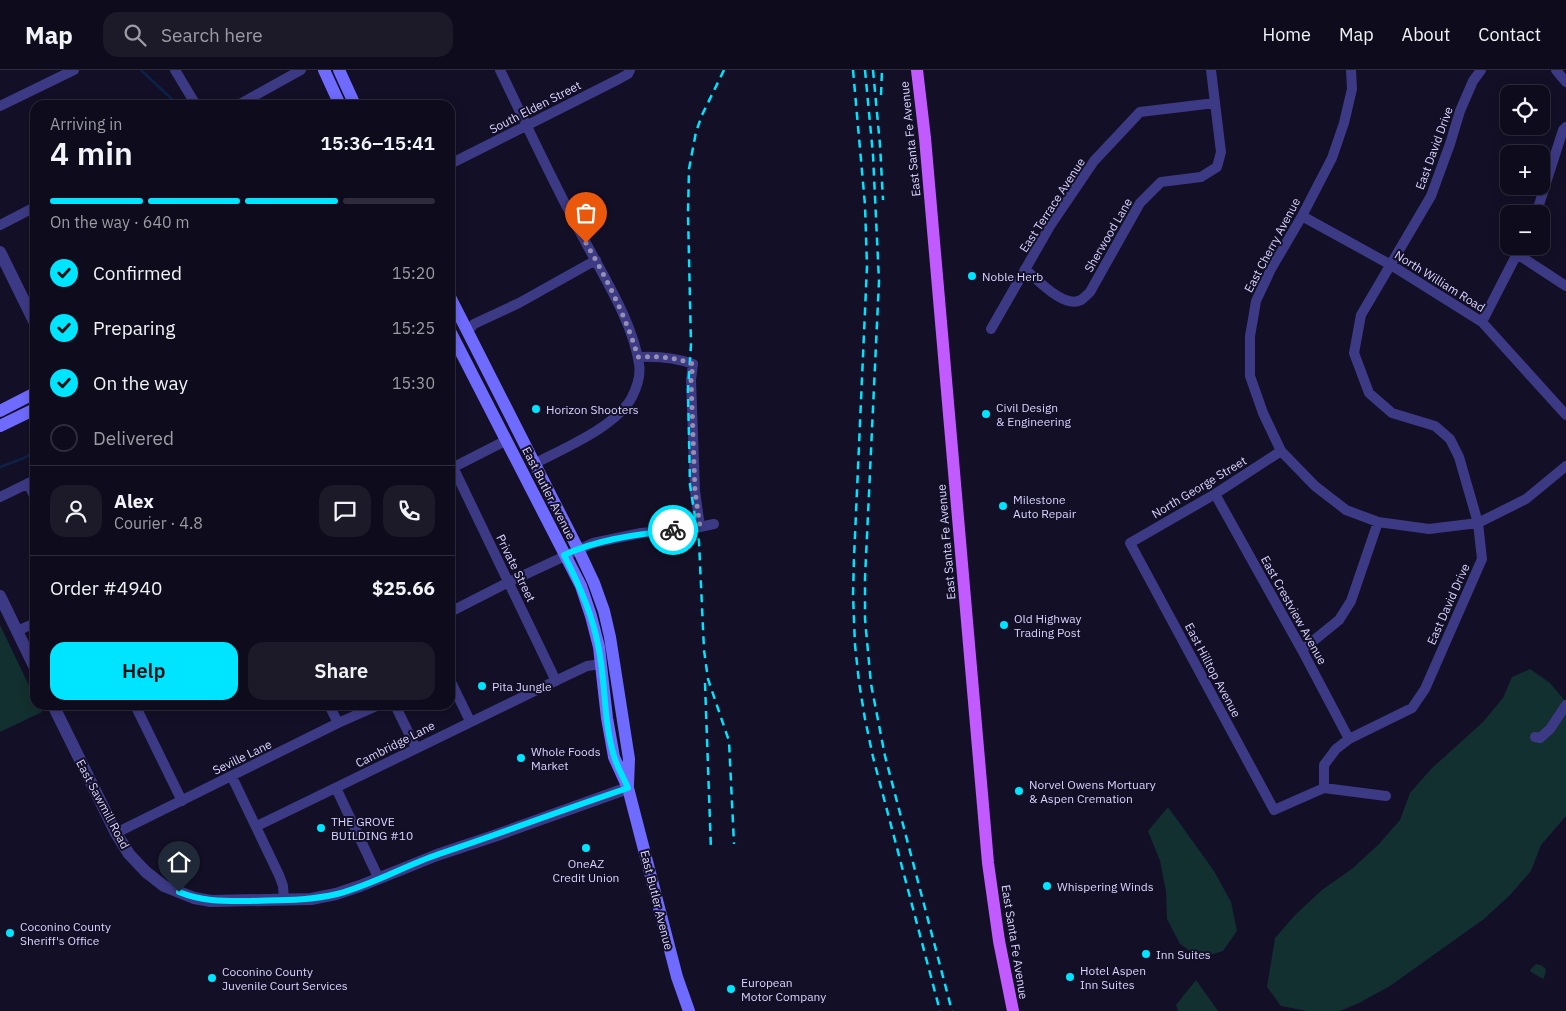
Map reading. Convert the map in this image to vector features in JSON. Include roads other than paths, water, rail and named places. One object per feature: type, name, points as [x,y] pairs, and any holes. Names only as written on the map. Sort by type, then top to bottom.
[{"type":"main road","points":[[324,70],[338,100]]},
{"type":"main road","points":[[339,70],[353,100]]},
{"type":"main road","name":"East Santa Fe Avenue","points":[[917,70],[925,138],[988,862],[999,941],[1013,1011]]},
{"type":"main road","name":"East Butler Avenue","points":[[455,320],[471,328],[534,464],[594,583],[604,611],[610,638],[629,759],[628,788]]},
{"type":"main road","points":[[455,334],[471,328]]},
{"type":"main road","name":"East Butler Avenue","points":[[455,344],[580,586],[592,616],[614,757],[628,788],[676,977],[689,1011]]},
{"type":"main road","points":[[0,411],[30,396]]},
{"type":"main road","points":[[0,426],[30,411]]},
{"type":"street","points":[[0,106],[74,70]]},
{"type":"street","points":[[175,70],[193,100]]},
{"type":"street","points":[[247,100],[301,70]]},
{"type":"street","points":[[500,70],[608,282],[631,333],[639,366],[638,381],[633,396],[624,410],[611,422],[534,464]]},
{"type":"street","name":"South Elden Street","points":[[455,161],[619,80],[628,74],[630,70]]},
{"type":"street","points":[[1211,70],[1215,103]]},
{"type":"street","name":"East Cherry Avenue","points":[[1351,70],[1352,89],[1344,123],[1332,158],[1302,216],[1271,269],[1256,301],[1250,336],[1250,376],[1263,413],[1281,451],[1315,486],[1346,510],[1378,522],[1429,529],[1478,523],[1526,499],[1566,466]]},
{"type":"street","name":"East David Drive","points":[[1324,788],[1324,765],[1336,750],[1349,739],[1412,708],[1425,689],[1482,559],[1478,523],[1459,457],[1450,439],[1435,426],[1392,413],[1369,393],[1354,353],[1361,315],[1431,196],[1460,111],[1473,81],[1481,70]]},
{"type":"street","points":[[1556,70],[1566,82]]},
{"type":"street","name":"East Terrace Avenue","points":[[991,329],[1050,226],[1094,161],[1140,112],[1215,103]]},
{"type":"street","name":"Sherwood Lane","points":[[1025,269],[1063,300],[1073,302],[1082,300],[1090,292],[1140,203],[1161,182],[1201,177],[1217,167],[1221,152],[1215,103]]},
{"type":"street","points":[[1539,205],[1563,130],[1566,127]]},
{"type":"street","points":[[0,225],[30,210]]},
{"type":"street","name":"North William Road","points":[[1302,216],[1391,265],[1482,322],[1566,415]]},
{"type":"street","points":[[0,252],[30,313]]},
{"type":"street","points":[[1482,322],[1516,255]]},
{"type":"street","points":[[1526,255],[1566,286]]},
{"type":"street","points":[[471,328],[596,260]]},
{"type":"street","points":[[638,357],[659,356],[693,364],[691,380],[695,491],[700,527]]},
{"type":"street","points":[[455,466],[505,440]]},
{"type":"street","name":"North George Street","points":[[1130,543],[1215,494],[1281,451]]},
{"type":"street","name":"Private Street","points":[[455,476],[556,680]]},
{"type":"street","points":[[0,497],[30,482]]},
{"type":"street","name":"East Crestview Avenue","points":[[1215,494],[1349,739]]},
{"type":"street","points":[[1302,650],[1339,620],[1351,601],[1378,522]]},
{"type":"street","points":[[455,609],[564,555],[593,543],[641,533],[714,524]]},
{"type":"street","name":"East Hilltop Avenue","points":[[1130,543],[1274,810],[1324,788]]},
{"type":"street","points":[[0,596],[30,658]]},
{"type":"street","points":[[17,631],[30,625]]},
{"type":"street","name":"Cambridge Lane","points":[[256,826],[556,680],[588,666],[601,664]]},
{"type":"street","points":[[455,690],[470,721]]},
{"type":"street","points":[[1535,737],[1540,738],[1550,729],[1566,705]]},
{"type":"street","name":"East Sawmill Road","points":[[55,710],[116,832],[129,854],[146,872],[164,886],[194,898],[211,901],[311,899],[336,894],[437,855],[628,788]]},
{"type":"street","points":[[137,710],[182,801]]},
{"type":"street","points":[[332,710],[338,723]]},
{"type":"street","name":"Seville Lane","points":[[116,832],[368,710]]},
{"type":"street","points":[[397,710],[416,748]]},
{"type":"street","points":[[232,777],[279,875],[283,886],[284,900]]},
{"type":"street","points":[[336,788],[379,879]]},
{"type":"street","points":[[1324,788],[1386,796]]},
{"type":"waterway","points":[[141,70],[173,100]]},
{"type":"waterway","points":[[0,467],[30,454]]},
{"type":"railway","points":[[724,70],[702,115],[696,132],[689,169],[688,214],[691,344],[688,390],[690,485],[699,542],[704,650],[708,679],[729,741],[734,844]]},
{"type":"railway","points":[[853,70],[865,205],[867,266],[854,558],[855,645],[859,682],[873,757],[940,1011]]},
{"type":"railway","points":[[865,70],[873,155],[879,281],[865,578],[865,619],[871,684],[885,756],[952,1011]]},
{"type":"railway","points":[[873,70],[883,200]]},
{"type":"railway","points":[[881,95],[882,70]]},
{"type":"railway","points":[[705,683],[711,850]]},
{"type":"place","name":"Noble Herb","points":[[972,276]]},
{"type":"place","name":"Horizon Shooters","points":[[536,409]]},
{"type":"place","name":"Civil Design & Engineering","points":[[986,414]]},
{"type":"place","name":"Milestone Auto Repair","points":[[1003,506]]},
{"type":"place","name":"Old Highway Trading Post","points":[[1004,625]]},
{"type":"place","name":"Pita Jungle","points":[[482,686]]},
{"type":"place","name":"Whole Foods Market","points":[[521,758]]},
{"type":"place","name":"Norvel Owens Mortuary & Aspen Cremation","points":[[1019,791]]},
{"type":"place","name":"THE GROVE BUILDING #10","points":[[321,828]]},
{"type":"place","name":"OneAZ Credit Union","points":[[586,848]]},
{"type":"place","name":"Whispering Winds","points":[[1047,886]]},
{"type":"place","name":"Coconino County Sheriff's Office","points":[[10,933]]},
{"type":"place","name":"Inn Suites","points":[[1146,954]]},
{"type":"place","name":"Hotel Aspen Inn Suites","points":[[1070,977]]},
{"type":"place","name":"Coconino County Juvenile Court Services","points":[[212,978]]},
{"type":"place","name":"European Motor Company","points":[[731,989]]}]
